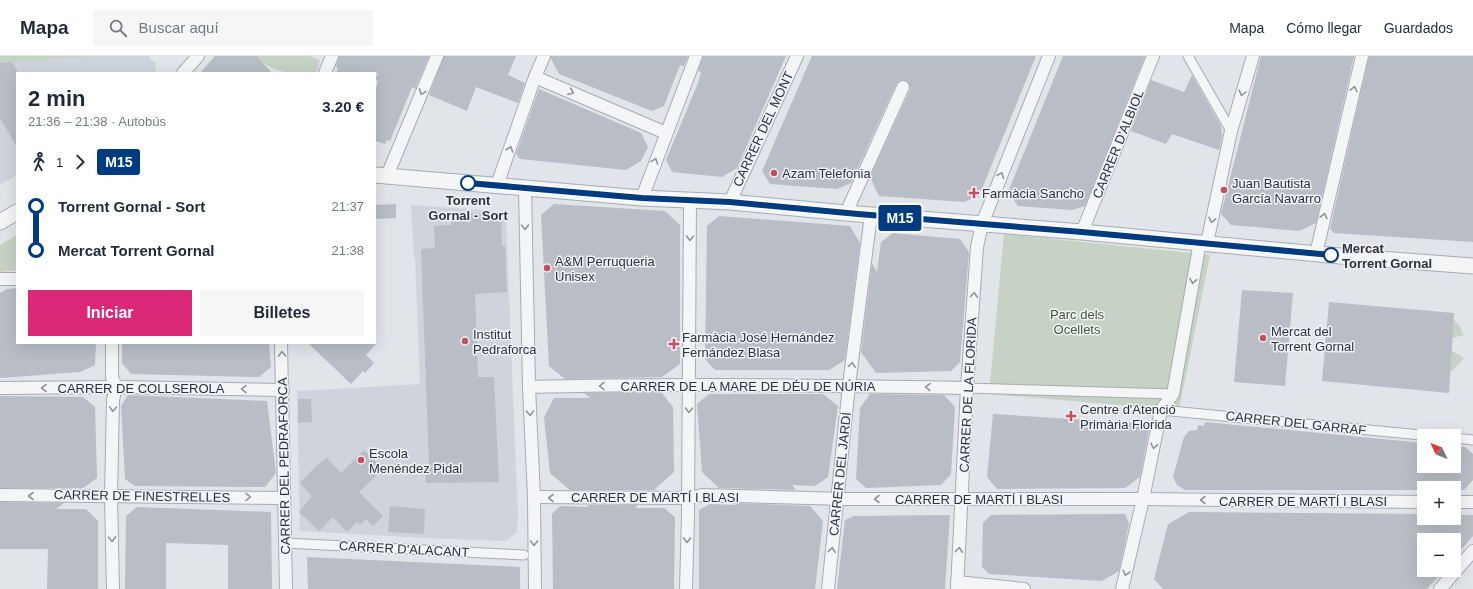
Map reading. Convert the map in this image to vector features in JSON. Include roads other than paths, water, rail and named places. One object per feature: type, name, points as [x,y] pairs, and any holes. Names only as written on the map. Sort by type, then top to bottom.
[{"type":"street","points":[[184,72],[198,56]]},
{"type":"street","points":[[325,72],[332,56]]},
{"type":"street","points":[[437,56],[381,176],[642,198],[730,202],[1082,232],[1316,254],[1473,266]]},
{"type":"street","points":[[496,185],[544,56]]},
{"type":"street","points":[[642,198],[696,56]]},
{"type":"street","name":"CARRER DEL MONT","points":[[730,202],[797,56]]},
{"type":"street","name":"CARRER DE LA FLORIDA","points":[[957,586],[967,388],[977,247],[982,224],[1049,56]]},
{"type":"street","name":"CARRER D'ALBIOL","points":[[1082,232],[1153,56]]},
{"type":"street","points":[[1188,56],[1231,131]]},
{"type":"street","points":[[1122,589],[1143,499],[1161,410],[1173,394],[1204,243],[1231,131],[1253,56]]},
{"type":"street","points":[[1316,254],[1362,56]]},
{"type":"street","points":[[535,77],[666,133]]},
{"type":"street","points":[[846,213],[903,87]]},
{"type":"street","points":[[525,188],[529,387],[534,498],[535,589]]},
{"type":"street","points":[[686,589],[690,199]]},
{"type":"street","points":[[0,222],[16,213]]},
{"type":"street","name":"CARRER DEL JARDÍ","points":[[828,589],[849,385],[871,215]]},
{"type":"street","points":[[0,279],[16,279]]},
{"type":"street","points":[[112,344],[112,378],[116,387],[113,400],[113,589]]},
{"type":"street","name":"CARRER DEL PEDRAFORCA","points":[[281,344],[286,589]]},
{"type":"street","name":"CARRER DE LA MARE DE DÉU DE NÚRIA","points":[[529,387],[689,384],[849,385],[967,388]]},
{"type":"street","name":"CARRER DE COLLSEROLA","points":[[0,388],[116,387],[283,390]]},
{"type":"street","points":[[967,388],[1173,394]]},
{"type":"street","name":"CARRER DEL GARRAF","points":[[1161,410],[1417,435]]},
{"type":"street","points":[[1461,439],[1473,440]]},
{"type":"street","name":"CARRER DE FINESTRELLES","points":[[0,495],[284,498]]},
{"type":"street","name":"CARRER DE MARTÍ I BLASI","points":[[534,498],[688,498],[702,495],[838,499],[1143,499],[1417,502]]},
{"type":"street","points":[[1461,502],[1473,502]]},
{"type":"street","name":"CARRER D'ALACANT","points":[[285,543],[524,555]]},
{"type":"street","points":[[1440,589],[1473,551]]},
{"type":"street","points":[[957,586],[1024,589]]},
{"type":"place","name":"Azam Telefonia","points":[[774,173]]},
{"type":"place","name":"Torrent Gornal - Sort","points":[[468,183]]},
{"type":"place","name":"Juan Bautista García Navarro","points":[[1224,190]]},
{"type":"place","name":"Farmàcia Sancho","points":[[974,193]]},
{"type":"place","name":"Mercat Torrent Gornal","points":[[1331,255]]},
{"type":"place","name":"A&M Perruqueria Unisex","points":[[547,268]]},
{"type":"place","name":"Mercat del Torrent Gornal","points":[[1263,338]]},
{"type":"place","name":"Institut Pedraforca","points":[[465,341]]},
{"type":"place","name":"Farmàcia José Hernández Fernández Blasa","points":[[674,344]]},
{"type":"place","name":"Centre d'Atenció Primària Florida","points":[[1071,416]]},
{"type":"place","name":"Escola Menéndez Pidal","points":[[361,460]]},
{"type":"park label","name":"Parc dels Ocellets","points":[[1077,322]]}]
